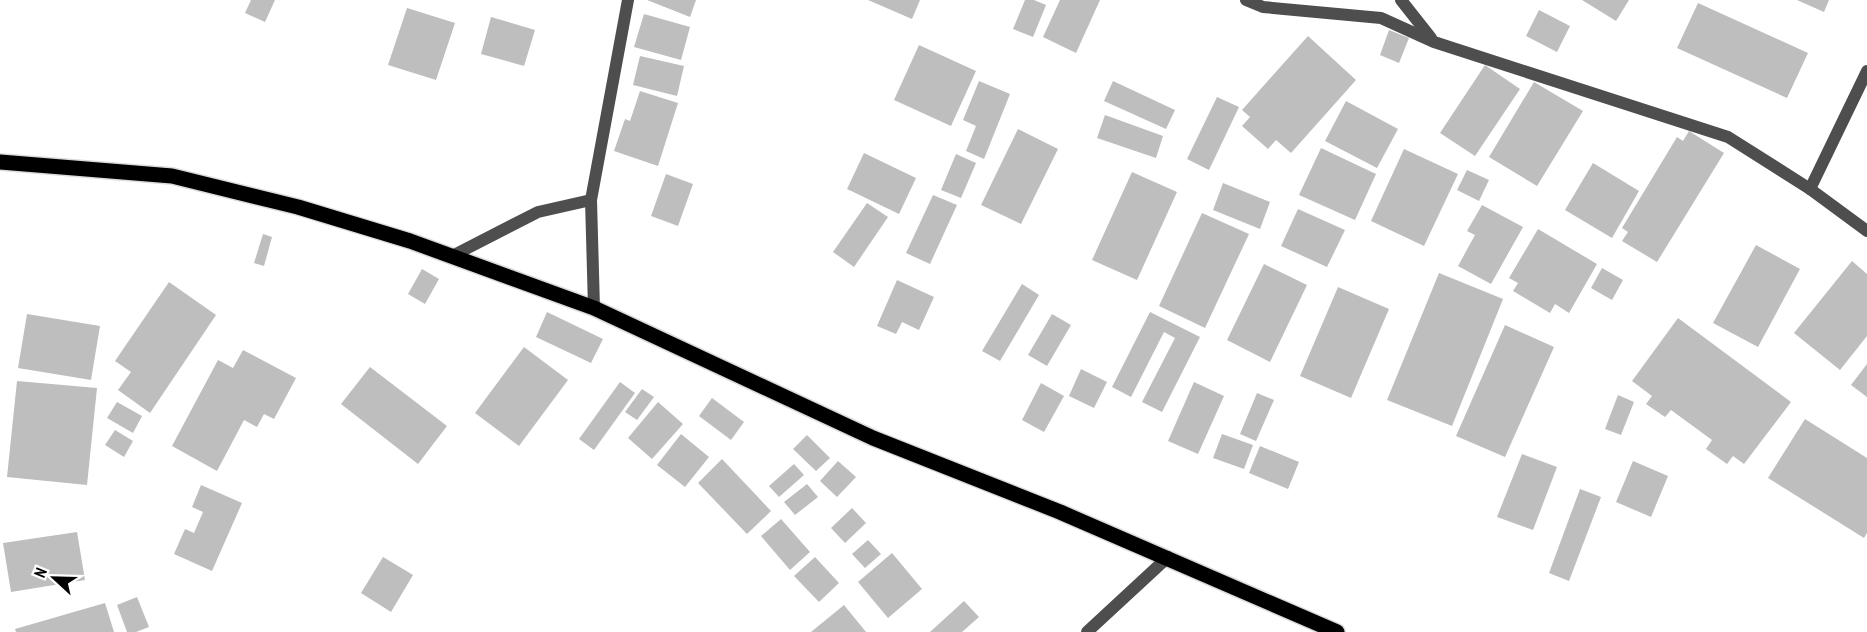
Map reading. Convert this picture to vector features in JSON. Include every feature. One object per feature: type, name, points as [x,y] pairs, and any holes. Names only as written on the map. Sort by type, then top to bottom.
[{"type":"main road","points":[[0,162],[172,176],[298,207],[411,241],[594,308],[873,438],[1060,512],[1337,632]]},
{"type":"street","points":[[594,308],[591,200],[628,0]]},
{"type":"street","points":[[1246,0],[1263,7],[1381,18],[1434,42],[1728,137],[1810,189],[1867,231]]},
{"type":"street","points":[[1401,0],[1434,42]]},
{"type":"street","points":[[1810,189],[1867,71]]},
{"type":"street","points":[[452,256],[538,212],[591,200]]},
{"type":"street","points":[[1087,632],[1168,558]]},
{"type":"building","points":[[251,0],[275,0],[265,22],[245,13]]},
{"type":"building","points":[[647,0],[696,0],[690,17]]},
{"type":"building","points":[[868,0],[920,0],[912,19]]},
{"type":"building","points":[[1025,0],[1034,0],[1046,5],[1033,37],[1013,29]]},
{"type":"building","points":[[1060,0],[1100,0],[1076,53],[1043,37]]},
{"type":"building","points":[[1582,0],[1629,0],[1616,21]]},
{"type":"building","points":[[1797,0],[1829,0],[1824,12]]},
{"type":"building","points":[[1698,3],[1808,53],[1787,98],[1677,48]]},
{"type":"building","points":[[407,8],[455,23],[436,80],[388,65]]},
{"type":"building","points":[[1539,10],[1570,26],[1557,52],[1526,36]]},
{"type":"building","points":[[644,14],[690,27],[681,60],[634,47]]},
{"type":"building","points":[[491,17],[535,30],[524,66],[481,54]]},
{"type":"building","points":[[1389,30],[1409,38],[1399,63],[1380,55]]},
{"type":"building","points":[[1308,36],[1356,80],[1291,153],[1276,140],[1268,149],[1242,126],[1250,117],[1242,110]]},
{"type":"building","points":[[919,45],[976,71],[951,126],[894,100]]},
{"type":"building","points":[[640,56],[684,66],[677,96],[633,85]]},
{"type":"building","points":[[1485,65],[1520,89],[1475,156],[1440,133]]},
{"type":"building","points":[[979,81],[1010,94],[984,159],[966,151],[976,126],[963,120]]},
{"type":"building","points":[[1113,81],[1175,110],[1166,129],[1104,101]]},
{"type":"building","points":[[1534,82],[1583,111],[1537,186],[1489,157]]},
{"type":"building","points":[[640,91],[678,103],[658,166],[614,151],[625,119],[630,121]]},
{"type":"building","points":[[1217,97],[1239,107],[1209,170],[1187,159]]},
{"type":"building","points":[[1346,101],[1398,129],[1377,168],[1325,141]]},
{"type":"building","points":[[1105,115],[1163,136],[1156,158],[1097,138]]},
{"type":"building","points":[[1018,129],[1058,149],[1021,224],[981,205]]},
{"type":"building","points":[[1689,131],[1724,153],[1657,262],[1622,241],[1628,232],[1622,228],[1677,137],[1683,141]]},
{"type":"building","points":[[1321,148],[1376,174],[1355,220],[1299,195]]},
{"type":"building","points":[[1404,149],[1458,174],[1424,246],[1371,221]]},
{"type":"building","points":[[864,153],[916,178],[899,214],[847,189]]},
{"type":"building","points":[[956,154],[976,163],[961,198],[941,190]]},
{"type":"building","points":[[1593,163],[1639,191],[1612,238],[1565,210]]},
{"type":"building","points":[[1467,170],[1489,180],[1479,201],[1457,190]]},
{"type":"building","points":[[1132,172],[1177,192],[1137,280],[1092,260]]},
{"type":"building","points":[[666,174],[693,184],[678,226],[651,216]]},
{"type":"building","points":[[1223,183],[1270,202],[1260,229],[1213,210]]},
{"type":"building","points":[[933,195],[957,205],[930,264],[906,253]]},
{"type":"building","points":[[867,203],[888,217],[854,267],[833,252]]},
{"type":"building","points":[[1482,205],[1523,227],[1491,284],[1458,266],[1475,235],[1467,231]]},
{"type":"building","points":[[1298,209],[1345,230],[1327,267],[1281,246]]},
{"type":"building","points":[[1202,213],[1249,234],[1205,328],[1159,306]]},
{"type":"building","points":[[1538,229],[1597,264],[1569,313],[1555,304],[1550,313],[1513,291],[1518,283],[1509,278]]},
{"type":"building","points":[[263,234],[272,237],[264,266],[254,263]]},
{"type":"building","points":[[1756,245],[1800,269],[1758,347],[1713,323]]},
{"type":"building","points":[[1852,261],[1867,274],[1867,336],[1840,370],[1794,333]]},
{"type":"building","points":[[1264,264],[1307,285],[1270,362],[1227,340]]},
{"type":"building","points":[[1602,268],[1623,280],[1612,300],[1591,288]]},
{"type":"building","points":[[422,269],[439,279],[425,304],[408,294]]},
{"type":"building","points":[[1439,273],[1503,299],[1452,426],[1387,400]]},
{"type":"building","points":[[897,280],[934,297],[919,330],[902,322],[896,334],[877,326]]},
{"type":"building","points":[[169,282],[216,315],[150,413],[118,390],[131,372],[115,361]]},
{"type":"building","points":[[1022,284],[1039,295],[1000,361],[982,351]]},
{"type":"building","points":[[1338,287],[1389,309],[1351,398],[1300,376]]},
{"type":"building","points":[[547,312],[603,339],[591,363],[536,337]]},
{"type":"building","points":[[1150,312],[1200,337],[1162,412],[1142,402],[1175,338],[1164,332],[1131,397],[1112,387]]},
{"type":"building","points":[[27,314],[100,326],[91,380],[18,368]]},
{"type":"building","points":[[1052,314],[1071,325],[1047,366],[1028,355]]},
{"type":"building","points":[[1678,318],[1791,402],[1744,464],[1733,456],[1727,464],[1706,449],[1712,440],[1671,410],[1665,417],[1646,404],[1652,396],[1632,381]]},
{"type":"building","points":[[1505,325],[1554,347],[1505,457],[1456,436]]},
{"type":"building","points":[[524,347],[568,380],[519,446],[475,413]]},
{"type":"building","points":[[243,350],[296,378],[274,419],[264,414],[257,427],[244,420],[217,471],[172,446],[218,360],[233,368]]},
{"type":"building","points":[[1867,364],[1867,397],[1851,385]]},
{"type":"building","points":[[370,367],[447,426],[418,464],[341,404]]},
{"type":"building","points":[[1081,369],[1107,382],[1094,408],[1069,396]]},
{"type":"building","points":[[17,381],[97,388],[87,485],[7,477]]},
{"type":"building","points":[[620,382],[635,393],[594,450],[579,439]]},
{"type":"building","points":[[1194,382],[1224,396],[1198,454],[1168,441]]},
{"type":"building","points":[[1041,383],[1064,396],[1044,432],[1022,420]]},
{"type":"building","points":[[642,389],[654,397],[637,420],[625,412]]},
{"type":"building","points":[[1257,393],[1274,400],[1256,441],[1240,434]]},
{"type":"building","points":[[1618,395],[1634,402],[1621,435],[1605,429]]},
{"type":"building","points":[[712,398],[744,422],[731,440],[699,416]]},
{"type":"building","points":[[117,402],[142,416],[133,433],[107,418]]},
{"type":"building","points":[[658,402],[683,424],[652,459],[628,438]]},
{"type":"building","points":[[1805,419],[1867,458],[1867,533],[1864,538],[1768,478]]},
{"type":"building","points":[[115,430],[133,441],[124,457],[105,445]]},
{"type":"building","points":[[681,434],[709,457],[685,487],[657,465]]},
{"type":"building","points":[[1222,434],[1253,445],[1244,469],[1213,458]]},
{"type":"building","points":[[807,435],[830,458],[816,471],[793,449]]},
{"type":"building","points":[[1260,446],[1299,462],[1288,489],[1249,473]]},
{"type":"building","points":[[1522,454],[1557,467],[1533,530],[1497,517]]},
{"type":"building","points":[[722,459],[771,511],[747,534],[698,483]]},
{"type":"building","points":[[838,461],[856,477],[837,497],[820,481]]},
{"type":"building","points":[[1633,461],[1668,476],[1651,517],[1616,502]]},
{"type":"building","points":[[794,464],[804,475],[779,497],[769,486]]},
{"type":"building","points":[[807,484],[818,497],[795,515],[784,502]]},
{"type":"building","points":[[201,485],[242,503],[212,571],[174,554],[185,529],[194,533],[203,512],[192,507]]},
{"type":"building","points":[[1580,489],[1601,497],[1569,581],[1549,573]]},
{"type":"building","points":[[852,508],[866,523],[845,543],[831,528]]},
{"type":"building","points":[[781,519],[810,552],[790,570],[761,536]]},
{"type":"building","points":[[77,532],[85,580],[11,592],[3,543]]},
{"type":"building","points":[[868,540],[881,554],[865,568],[852,554]]},
{"type":"building","points":[[892,553],[922,589],[888,618],[858,582]]},
{"type":"building","points":[[383,557],[413,575],[391,612],[361,593]]},
{"type":"building","points":[[815,557],[839,583],[819,602],[794,576]]},
{"type":"building","points":[[137,597],[149,627],[136,632],[127,632],[117,605]]},
{"type":"building","points":[[964,601],[979,617],[962,632],[930,632]]},
{"type":"building","points":[[105,603],[114,632],[16,632],[15,629]]},
{"type":"building","points":[[844,605],[866,632],[811,632]]}]
